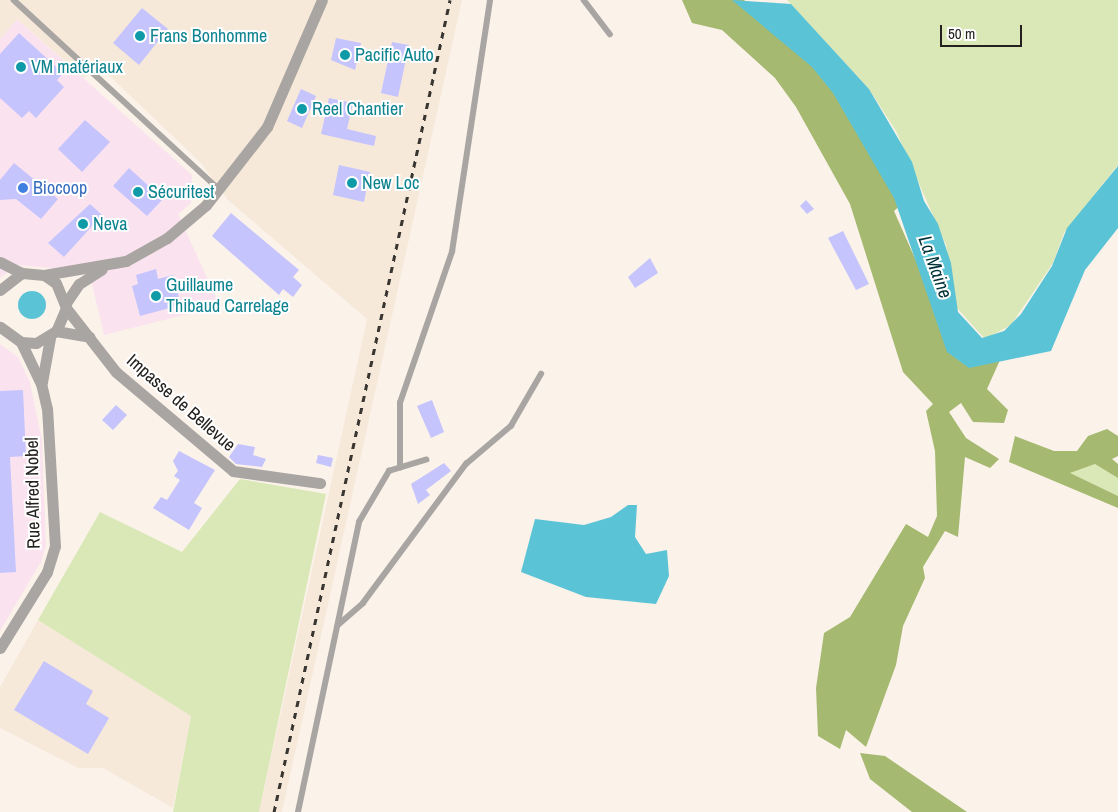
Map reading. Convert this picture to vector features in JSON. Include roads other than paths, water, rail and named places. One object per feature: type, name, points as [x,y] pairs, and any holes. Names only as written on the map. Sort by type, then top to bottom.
[{"type":"street","points":[[0,262],[22,273],[44,275],[106,267],[126,261],[167,238],[220,191],[268,126],[322,0]]},
{"type":"street","points":[[42,384],[53,334],[66,305],[79,284],[106,267]]},
{"type":"street","points":[[0,290],[22,273]]},
{"type":"street","name":"Impasse de Bellevue","points":[[44,275],[56,283],[66,305],[121,376],[233,471],[320,483]]},
{"type":"street","points":[[2,332],[21,342],[42,384]]},
{"type":"street","points":[[21,342],[53,334],[92,338]]},
{"type":"street","name":"Rue Alfred Nobel","points":[[0,648],[47,572],[54,546],[51,438],[42,384]]},
{"type":"lane","points":[[14,0],[220,191]]},
{"type":"lane","points":[[400,468],[400,403],[452,252],[490,0]]},
{"type":"lane","points":[[584,0],[610,34]]},
{"type":"lane","points":[[338,625],[363,603],[466,464],[511,426],[541,374]]},
{"type":"lane","points":[[298,812],[360,522],[373,492],[389,470],[426,460]]},
{"type":"water","name":"La Maine","points":[[732,0],[791,4],[869,89],[912,162],[924,201],[938,224],[951,263],[958,312],[982,338],[1004,331],[1021,314],[1052,266],[1067,228],[1118,166],[1118,228],[1085,270],[1051,351],[969,368],[947,352],[894,198],[833,93],[812,67]]},
{"type":"water","points":[[32,291],[42,295],[46,305],[42,315],[32,319],[22,315],[18,305],[22,295]]},
{"type":"water","points":[[628,505],[637,505],[635,537],[646,554],[667,550],[669,576],[656,604],[586,597],[521,572],[535,519],[584,525],[611,517]]},
{"type":"railway","points":[[274,812],[450,0]]},
{"type":"place","name":"Frans Bonhomme","points":[[140,36]]},
{"type":"place","name":"Pacific Auto","points":[[345,55]]},
{"type":"place","name":"VM matériaux","points":[[21,67]]},
{"type":"place","name":"Reel Chantier","points":[[302,109]]},
{"type":"place","name":"New Loc","points":[[352,183]]},
{"type":"place","name":"Biocoop","points":[[23,188]]},
{"type":"place","name":"Sécuritest","points":[[138,192]]},
{"type":"place","name":"Neva","points":[[83,224]]},
{"type":"place","name":"Guillaume Thibaud Carrelage","points":[[156,296]]}]
